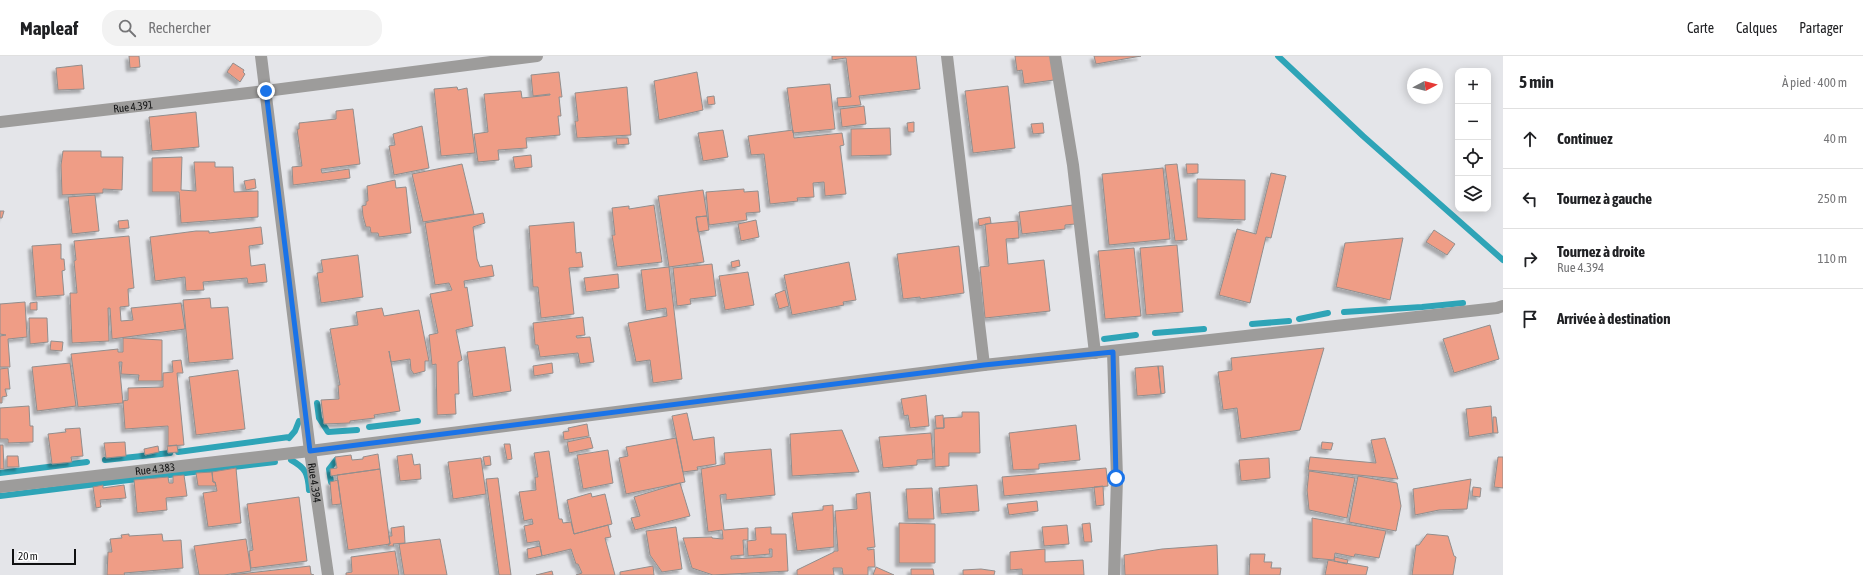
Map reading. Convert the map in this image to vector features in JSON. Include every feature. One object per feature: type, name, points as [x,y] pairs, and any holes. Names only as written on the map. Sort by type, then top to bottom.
[{"type":"street","name":"Rue 4.394","points":[[261,56],[310,451],[328,575]]},
{"type":"street","name":"Rue 4.391","points":[[0,122],[266,91],[537,56]]},
{"type":"street","points":[[947,56],[984,365]]},
{"type":"street","points":[[1055,56],[1073,165],[1095,353]]},
{"type":"street","name":"Rue 4.383","points":[[0,487],[310,451],[984,365],[1113,352],[1497,308],[1503,306]]},
{"type":"street","points":[[1113,352],[1116,478],[1114,575]]},
{"type":"building","points":[[129,56],[139,56],[140,67],[130,68]]},
{"type":"building","points":[[832,56],[916,56],[920,89],[859,96],[861,105],[838,107],[837,98],[851,97],[846,58],[832,60]]},
{"type":"building","points":[[1015,56],[1051,56],[1054,80],[1024,84],[1022,70],[1017,71]]},
{"type":"building","points":[[1094,56],[1141,56],[1096,64]]},
{"type":"building","points":[[233,63],[244,70],[243,72],[245,74],[240,82],[227,72]]},
{"type":"building","points":[[82,65],[84,89],[58,90],[56,68]]},
{"type":"building","points":[[559,72],[562,97],[559,97],[561,116],[558,116],[560,135],[526,138],[527,148],[498,150],[499,160],[478,162],[474,134],[488,132],[484,94],[521,91],[522,98],[550,95],[533,96],[531,75]]},
{"type":"building","points":[[697,72],[703,110],[659,120],[654,81]]},
{"type":"building","points":[[830,84],[835,129],[793,133],[787,88]]},
{"type":"building","points":[[1008,86],[1015,148],[973,153],[965,91]]},
{"type":"building","points":[[457,87],[458,90],[467,88],[475,153],[441,156],[434,89]]},
{"type":"building","points":[[627,87],[631,135],[577,138],[575,121],[578,121],[575,93]]},
{"type":"building","points":[[714,96],[715,104],[708,105],[707,97]]},
{"type":"building","points":[[864,106],[866,124],[842,127],[840,109]]},
{"type":"building","points":[[353,109],[360,164],[321,169],[322,173],[349,169],[350,178],[293,185],[292,167],[302,166],[297,129],[299,129],[299,123],[336,119],[336,111]]},
{"type":"building","points":[[196,112],[199,147],[152,151],[149,117]]},
{"type":"building","points":[[914,122],[914,132],[908,132],[907,123]]},
{"type":"building","points":[[1043,123],[1044,133],[1033,134],[1031,124]]},
{"type":"building","points":[[422,126],[429,168],[394,175],[389,146],[395,145],[393,134]]},
{"type":"building","points":[[890,128],[891,155],[851,156],[851,129]]},
{"type":"building","points":[[723,130],[728,157],[703,161],[698,133]]},
{"type":"building","points":[[793,130],[794,138],[842,133],[844,145],[840,146],[846,194],[825,196],[824,182],[813,183],[814,197],[797,198],[798,201],[770,204],[764,154],[751,155],[748,136]]},
{"type":"building","points":[[616,138],[628,138],[629,144],[617,145]]},
{"type":"building","points":[[63,151],[101,151],[101,157],[123,157],[122,190],[103,189],[103,193],[62,195],[61,165]]},
{"type":"building","points":[[531,155],[532,167],[515,169],[513,157]]},
{"type":"building","points":[[182,157],[181,190],[196,191],[194,162],[215,162],[215,167],[233,167],[234,192],[258,191],[258,217],[181,223],[179,192],[152,192],[152,158]]},
{"type":"building","points":[[462,164],[474,214],[423,222],[412,174]]},
{"type":"building","points":[[1177,164],[1187,240],[1175,241],[1165,165]]},
{"type":"building","points":[[1186,164],[1198,164],[1198,173],[1187,174]]},
{"type":"building","points":[[1163,168],[1170,239],[1109,245],[1102,174]]},
{"type":"building","points":[[1271,173],[1286,176],[1271,238],[1266,237],[1250,303],[1219,295],[1237,229],[1256,234]]},
{"type":"building","points":[[255,179],[256,188],[246,190],[244,181]]},
{"type":"building","points":[[1197,179],[1245,180],[1245,220],[1197,218]]},
{"type":"building","points":[[395,180],[396,188],[406,187],[411,233],[379,237],[378,233],[371,233],[370,227],[366,227],[363,216],[362,206],[366,205],[366,201],[368,201],[367,186]]},
{"type":"building","points":[[744,189],[744,192],[758,191],[760,212],[746,213],[747,220],[709,225],[706,192]]},
{"type":"building","points":[[703,190],[707,216],[696,217],[704,262],[669,267],[658,196]]},
{"type":"building","points":[[95,195],[99,231],[72,234],[68,197]]},
{"type":"building","points":[[654,205],[662,262],[617,267],[612,235],[615,235],[612,208],[629,206],[629,209]]},
{"type":"building","points":[[1073,205],[1075,224],[1065,225],[1065,229],[1022,234],[1019,212]]},
{"type":"building","points":[[0,211],[4,211],[2,218],[0,218]]},
{"type":"building","points":[[483,213],[485,223],[473,227],[477,259],[480,267],[492,265],[494,276],[464,281],[465,288],[467,287],[473,326],[456,330],[462,360],[458,362],[459,394],[455,394],[456,414],[437,415],[436,364],[432,365],[429,335],[438,333],[430,294],[452,290],[449,283],[435,285],[425,223]]},
{"type":"building","points":[[707,216],[709,230],[698,232],[696,217]]},
{"type":"building","points":[[990,217],[991,223],[979,226],[978,219]]},
{"type":"building","points":[[128,220],[129,228],[119,229],[118,221]]},
{"type":"building","points":[[756,220],[759,237],[741,241],[738,224]]},
{"type":"building","points":[[1018,221],[1019,238],[1006,239],[1008,264],[1044,260],[1050,311],[985,318],[980,267],[989,266],[985,224]]},
{"type":"building","points":[[574,222],[576,253],[581,252],[583,267],[569,268],[574,314],[541,318],[538,287],[533,287],[529,226]]},
{"type":"building","points":[[261,227],[263,244],[249,246],[251,266],[265,264],[267,282],[248,284],[247,278],[203,282],[204,290],[186,291],[185,277],[155,281],[150,237],[196,231],[209,231],[209,233]]},
{"type":"building","points":[[1434,230],[1455,244],[1447,255],[1426,242]]},
{"type":"building","points":[[129,236],[134,288],[128,289],[129,306],[120,307],[121,321],[133,320],[131,308],[181,303],[185,329],[112,339],[110,308],[108,308],[109,341],[72,343],[70,293],[77,293],[74,241]]},
{"type":"building","points":[[1403,238],[1390,300],[1336,287],[1345,243]]},
{"type":"building","points":[[61,244],[61,259],[64,259],[65,270],[62,271],[64,295],[36,297],[32,246]]},
{"type":"building","points":[[1177,245],[1183,312],[1146,315],[1140,248]]},
{"type":"building","points":[[959,246],[964,293],[920,299],[920,297],[903,299],[897,254]]},
{"type":"building","points":[[1134,248],[1141,316],[1105,319],[1098,251]]},
{"type":"building","points":[[358,255],[363,297],[321,303],[317,273],[323,272],[321,260]]},
{"type":"building","points":[[739,260],[740,266],[732,268],[731,262]]},
{"type":"building","points":[[849,262],[856,300],[843,302],[844,305],[792,315],[784,275]]},
{"type":"building","points":[[712,264],[716,296],[690,299],[691,304],[677,306],[673,268]]},
{"type":"building","points":[[669,267],[682,379],[653,383],[650,360],[636,362],[628,323],[667,316],[666,308],[646,311],[641,270]]},
{"type":"building","points":[[748,272],[754,305],[725,310],[719,276]]},
{"type":"building","points":[[618,274],[619,288],[586,292],[584,278]]},
{"type":"building","points":[[785,290],[789,306],[779,309],[775,294]]},
{"type":"building","points":[[210,298],[211,308],[228,307],[233,359],[189,363],[183,300]]},
{"type":"building","points":[[25,302],[27,337],[8,339],[10,367],[0,367],[0,336],[6,335],[0,334],[0,304]]},
{"type":"building","points":[[37,302],[37,310],[30,310],[30,303]]},
{"type":"building","points":[[382,308],[384,316],[419,310],[429,361],[425,361],[425,371],[414,374],[411,370],[410,359],[391,362],[400,411],[374,415],[375,418],[350,421],[350,423],[324,424],[321,400],[339,399],[338,385],[340,385],[330,329],[358,325],[356,312]]},
{"type":"building","points":[[583,317],[585,335],[576,336],[577,338],[590,337],[594,362],[580,364],[578,353],[540,357],[538,345],[535,345],[533,323]]},
{"type":"building","points":[[29,318],[47,318],[48,342],[30,344]]},
{"type":"building","points":[[1490,325],[1499,359],[1454,373],[1443,339]]},
{"type":"building","points":[[123,338],[162,340],[162,381],[138,381],[139,375],[121,374],[122,362],[119,362],[123,403],[78,407],[71,354],[118,349],[118,352],[123,352]]},
{"type":"building","points":[[51,341],[63,342],[62,351],[50,350]]},
{"type":"building","points":[[505,347],[511,391],[473,397],[467,352]]},
{"type":"building","points":[[1324,348],[1300,430],[1241,439],[1237,408],[1223,410],[1218,372],[1232,370],[1231,358]]},
{"type":"building","points":[[181,360],[183,373],[177,373],[184,445],[168,446],[168,426],[125,429],[123,401],[128,400],[128,388],[163,387],[163,373],[173,372],[172,361]]},
{"type":"building","points":[[70,363],[76,406],[37,411],[32,367]]},
{"type":"building","points":[[552,363],[553,373],[534,376],[533,366]]},
{"type":"building","points":[[1158,366],[1163,366],[1165,393],[1161,394]]},
{"type":"building","points":[[1158,366],[1161,394],[1137,396],[1135,368]]},
{"type":"building","points":[[8,368],[10,389],[5,389],[7,396],[2,397],[2,403],[0,403],[0,369]]},
{"type":"building","points":[[238,370],[245,429],[196,435],[189,377]]},
{"type":"building","points":[[926,395],[929,426],[910,428],[908,415],[904,416],[901,399]]},
{"type":"building","points":[[29,406],[30,426],[33,426],[33,442],[8,443],[8,439],[0,439],[0,408]]},
{"type":"building","points":[[1491,406],[1493,433],[1469,437],[1466,409]]},
{"type":"building","points":[[962,412],[979,412],[980,453],[949,453],[949,466],[935,467],[934,429],[944,428],[944,418],[962,417]]},
{"type":"building","points":[[687,413],[693,440],[714,437],[716,464],[697,467],[698,470],[683,472],[672,416]]},
{"type":"building","points":[[943,415],[944,428],[936,428],[935,416]]},
{"type":"building","points":[[1493,417],[1496,417],[1498,433],[1493,433]]},
{"type":"building","points":[[587,424],[589,436],[564,440],[563,432],[569,431],[568,428]]},
{"type":"building","points":[[1076,425],[1080,460],[1039,464],[1039,469],[1013,470],[1009,433]]},
{"type":"building","points":[[80,428],[83,456],[71,457],[72,462],[52,464],[48,434],[66,432],[65,429]]},
{"type":"building","points":[[842,430],[859,472],[792,476],[790,434]]},
{"type":"building","points":[[931,433],[933,459],[917,460],[917,465],[883,468],[879,437]]},
{"type":"building","points":[[590,437],[593,448],[569,453],[567,442]]},
{"type":"building","points":[[676,438],[685,482],[626,494],[619,458],[628,456],[626,447]]},
{"type":"building","points":[[1385,438],[1398,479],[1308,470],[1310,457],[1376,463],[1371,440]]},
{"type":"building","points":[[125,442],[126,456],[106,458],[104,443]]},
{"type":"building","points":[[1322,442],[1333,443],[1331,450],[1321,449]]},
{"type":"building","points":[[504,444],[510,444],[512,459],[507,460]]},
{"type":"building","points":[[0,445],[3,445],[4,469],[0,469]]},
{"type":"building","points":[[177,445],[178,452],[168,453],[167,446]]},
{"type":"building","points":[[158,446],[159,452],[145,455],[144,449]]},
{"type":"building","points":[[771,449],[775,495],[726,500],[726,494],[720,495],[724,530],[748,528],[748,540],[743,540],[744,555],[731,556],[731,559],[772,557],[772,549],[769,549],[770,554],[748,556],[747,541],[756,540],[755,528],[771,527],[771,534],[786,534],[788,571],[713,575],[692,568],[683,538],[712,537],[723,539],[722,530],[708,532],[701,469],[725,464],[724,453]]},
{"type":"building","points":[[608,450],[613,483],[583,489],[577,455]]},
{"type":"building","points":[[549,451],[559,519],[562,519],[563,523],[571,522],[574,534],[608,525],[611,537],[605,538],[615,575],[576,575],[582,573],[578,564],[576,564],[571,549],[542,556],[539,541],[527,543],[524,526],[533,524],[532,519],[524,521],[519,492],[536,490],[535,477],[538,477],[534,453]]},
{"type":"building","points":[[378,454],[380,469],[331,476],[330,469],[337,468],[335,457],[351,455],[352,460],[363,459],[363,457]]},
{"type":"building","points":[[412,454],[414,465],[420,464],[421,479],[400,481],[397,456]]},
{"type":"building","points":[[7,456],[18,456],[19,467],[7,467]]},
{"type":"building","points":[[490,456],[491,465],[485,466],[483,457]]},
{"type":"building","points":[[1498,457],[1503,457],[1503,488],[1494,487]]},
{"type":"building","points":[[481,458],[486,494],[453,499],[448,462]]},
{"type":"building","points":[[1269,458],[1270,478],[1241,481],[1239,460]]},
{"type":"building","points":[[236,468],[241,523],[208,527],[203,493],[217,491],[215,482],[213,482],[212,472]]},
{"type":"building","points":[[1106,468],[1108,486],[1004,496],[1002,477]]},
{"type":"building","points":[[380,469],[390,544],[348,550],[337,475]]},
{"type":"building","points":[[1309,471],[1355,478],[1347,518],[1309,510],[1307,490]]},
{"type":"building","points":[[212,472],[213,482],[215,482],[216,486],[198,486],[196,473]]},
{"type":"building","points":[[184,475],[187,496],[166,498],[167,510],[137,513],[134,480],[168,477],[169,483],[173,483],[173,476]]},
{"type":"building","points":[[1358,476],[1397,483],[1401,506],[1396,531],[1349,522]]},
{"type":"building","points":[[498,478],[511,575],[499,575],[493,532],[486,479]]},
{"type":"building","points":[[1471,479],[1467,509],[1439,510],[1415,515],[1413,489]]},
{"type":"building","points":[[338,480],[341,504],[332,505],[330,482]]},
{"type":"building","points":[[680,483],[690,516],[635,530],[631,518],[640,516],[634,497]]},
{"type":"building","points":[[103,485],[103,488],[124,485],[126,498],[100,500],[101,507],[96,508],[93,487]]},
{"type":"building","points":[[977,485],[979,511],[941,514],[939,488]]},
{"type":"building","points":[[1103,486],[1104,505],[1096,506],[1094,487]]},
{"type":"building","points":[[1473,487],[1481,488],[1480,497],[1472,496]]},
{"type":"building","points":[[932,488],[934,519],[908,519],[906,489]]},
{"type":"building","points":[[870,492],[875,547],[867,548],[868,550],[874,549],[875,567],[868,567],[868,575],[843,575],[842,568],[833,568],[834,575],[797,575],[797,570],[834,551],[838,551],[835,511],[857,509],[856,494]]},
{"type":"building","points":[[591,493],[592,497],[605,494],[612,524],[574,534],[567,500]]},
{"type":"building","points":[[299,497],[307,561],[251,568],[249,551],[253,550],[247,504]]},
{"type":"building","points":[[1037,501],[1038,511],[1009,515],[1007,504]]},
{"type":"building","points":[[833,505],[834,547],[797,551],[792,513],[823,510],[823,506]]},
{"type":"building","points":[[1312,518],[1386,531],[1379,558],[1355,554],[1354,557],[1335,553],[1334,560],[1312,558]]},
{"type":"building","points":[[899,523],[935,524],[935,563],[899,563]]},
{"type":"building","points":[[1090,523],[1092,542],[1084,542],[1082,524]]},
{"type":"building","points":[[1067,525],[1069,544],[1044,546],[1042,527]]},
{"type":"building","points":[[404,526],[405,543],[388,546],[388,544],[390,544],[389,536],[392,536],[391,528]]},
{"type":"building","points":[[676,527],[682,569],[662,572],[650,555],[646,531]]},
{"type":"building","points":[[129,534],[129,536],[162,534],[163,541],[181,540],[183,568],[124,573],[125,575],[107,575],[108,552],[112,552],[110,539],[122,538],[121,535]]},
{"type":"building","points":[[1427,534],[1448,536],[1454,556],[1456,557],[1453,575],[1412,575],[1416,545],[1419,545]]},
{"type":"building","points":[[246,539],[251,571],[224,575],[199,575],[194,546]]},
{"type":"building","points":[[440,539],[447,575],[404,575],[399,544]]},
{"type":"building","points":[[1217,545],[1218,575],[1125,575],[1124,555],[1162,549]]},
{"type":"building","points":[[540,546],[542,556],[528,559],[527,549]]},
{"type":"building","points":[[1045,549],[1045,562],[1083,560],[1084,575],[1022,575],[1022,569],[1010,570],[1010,552]]},
{"type":"building","points":[[395,551],[399,575],[346,575],[346,573],[352,572],[351,557]]},
{"type":"building","points":[[1250,554],[1265,554],[1264,562],[1272,562],[1271,568],[1281,568],[1280,575],[1249,575]]},
{"type":"building","points":[[1335,557],[1348,560],[1347,564],[1334,561]]},
{"type":"building","points":[[1328,560],[1368,567],[1366,575],[1325,575]]},
{"type":"building","points":[[310,566],[311,574],[314,575],[231,575]]},
{"type":"building","points":[[653,566],[654,575],[620,575],[620,572]]},
{"type":"building","points":[[876,567],[894,575],[873,575]]},
{"type":"building","points":[[911,569],[933,569],[934,575],[911,575]]},
{"type":"building","points":[[981,569],[995,571],[994,575],[963,575],[963,570]]},
{"type":"building","points":[[552,571],[553,575],[536,575]]},
{"type":"waterway","points":[[1278,56],[1363,136],[1503,260]]},
{"type":"waterway","points":[[1344,312],[1463,303]]},
{"type":"waterway","points":[[1299,319],[1328,313]]},
{"type":"waterway","points":[[1252,324],[1289,321]]},
{"type":"waterway","points":[[1155,333],[1204,329]]},
{"type":"waterway","points":[[1104,339],[1136,335]]},
{"type":"waterway","points":[[317,403],[319,418],[328,432],[357,430]]},
{"type":"waterway","points":[[289,438],[295,431],[299,421]]},
{"type":"waterway","points":[[369,427],[418,421]]},
{"type":"waterway","points":[[178,452],[289,437]]},
{"type":"waterway","points":[[105,460],[170,453]]},
{"type":"waterway","points":[[291,460],[300,466],[305,472],[309,490]]},
{"type":"waterway","points":[[331,482],[329,469],[336,460]]},
{"type":"waterway","points":[[0,473],[87,462]]},
{"type":"waterway","points":[[0,496],[275,462]]},
{"type":"route","points":[[266,91],[310,451],[984,365],[1113,352],[1116,478]]}]
